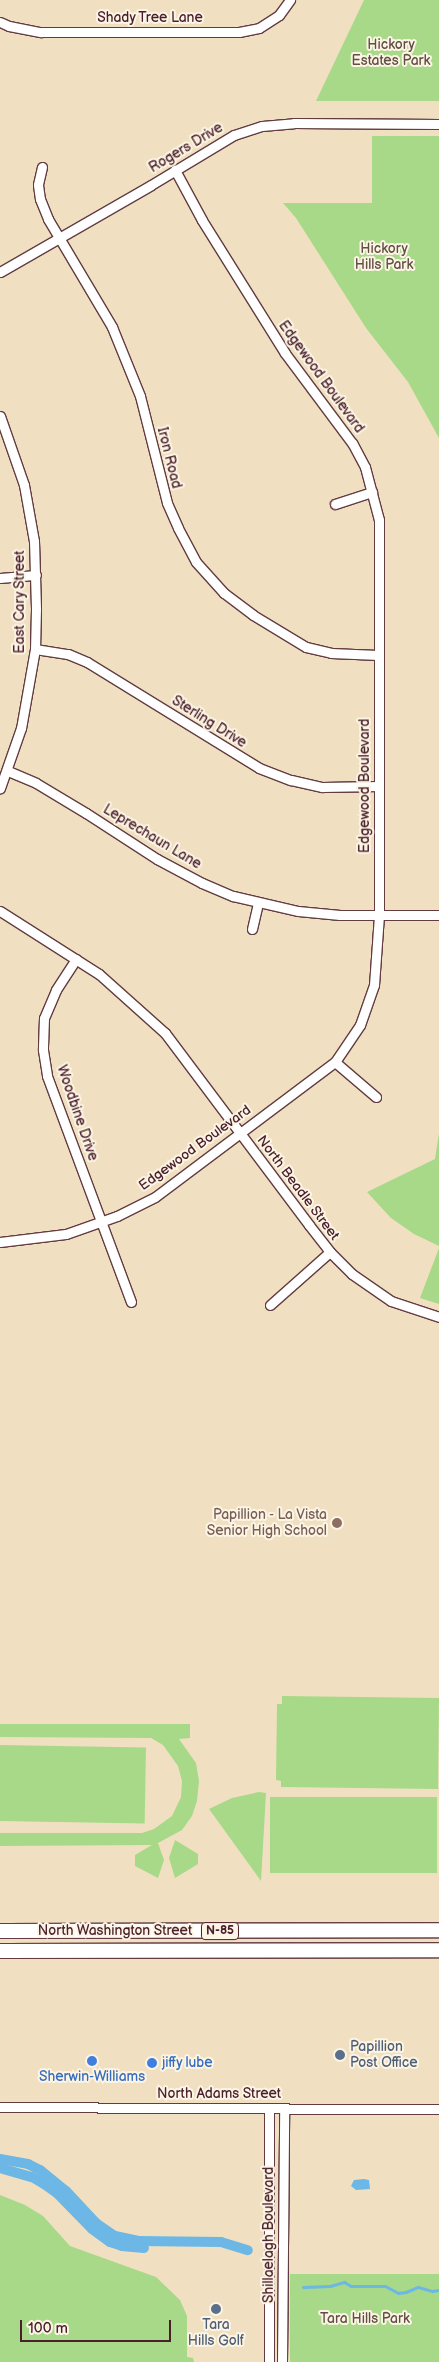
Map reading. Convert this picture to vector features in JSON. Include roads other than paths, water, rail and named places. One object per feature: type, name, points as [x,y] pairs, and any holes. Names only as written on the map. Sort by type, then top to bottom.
[{"type":"main road","name":"North Washington Street","points":[[0,1931],[439,1930]]},
{"type":"main road","name":"North Washington Street","points":[[0,1951],[439,1950]]},
{"type":"street","name":"Shady Tree Lane","points":[[0,22],[9,26],[41,32],[239,32],[259,28],[279,15],[290,0]]},
{"type":"street","name":"Rogers Drive","points":[[0,272],[234,135],[262,126],[294,123],[439,124]]},
{"type":"street","name":"Iron Road","points":[[42,166],[38,185],[40,199],[58,239],[112,327],[140,396],[167,503],[196,562],[224,593],[253,615],[306,647],[331,653],[378,655]]},
{"type":"street","name":"Edgewood Boulevard","points":[[0,1242],[66,1234],[102,1222],[155,1197],[238,1133],[300,1090],[335,1062],[360,1024],[372,992],[377,963],[379,915],[379,520],[372,492],[365,467],[352,443],[285,353],[202,220],[174,170]]},
{"type":"street","name":"East Cary Street","points":[[0,416],[4,434],[24,485],[34,541],[36,575],[35,649],[21,728],[8,771],[0,788]]},
{"type":"street","points":[[335,504],[372,492]]},
{"type":"street","points":[[0,578],[36,575]]},
{"type":"street","name":"Sterling Drive","points":[[35,649],[68,654],[87,662],[259,768],[291,780],[322,787],[379,786]]},
{"type":"street","name":"Leprechaun Lane","points":[[8,771],[36,784],[86,812],[157,859],[202,883],[258,904],[298,912],[439,915]]},
{"type":"street","points":[[252,929],[258,904]]},
{"type":"street","name":"North Beadle Street","points":[[0,911],[99,974],[165,1033],[238,1133],[330,1252],[352,1274],[391,1301],[407,1308],[439,1317]]},
{"type":"street","name":"Woodbine Drive","points":[[76,959],[56,990],[44,1018],[43,1050],[47,1076],[131,1302]]},
{"type":"street","points":[[335,1062],[376,1097]]},
{"type":"street","points":[[270,1305],[330,1252]]},
{"type":"street","name":"North Adams Street","points":[[0,2107],[439,2109]]},
{"type":"street","name":"Shillaelagh Boulevard","points":[[269,2108],[269,2362]]},
{"type":"street","name":"Shillaelagh Boulevard","points":[[282,2362],[284,2108]]},
{"type":"water","points":[[354,2180],[369,2180],[370,2189],[356,2190],[351,2186]]},
{"type":"waterway","points":[[0,2159],[28,2164],[40,2170],[66,2191],[97,2224],[115,2236],[138,2241],[221,2242],[248,2250]]},
{"type":"waterway","points":[[0,2168],[32,2177],[44,2184],[57,2193],[92,2229],[110,2242],[122,2246],[144,2248]]},
{"type":"waterway","points":[[303,2287],[330,2286],[344,2282],[351,2286],[385,2286],[398,2293],[418,2287],[432,2291],[439,2290]]},
{"type":"place","name":"Papillion - La Vista Senior High School","points":[[337,1523]]},
{"type":"place","name":"Papillion Post Office","points":[[340,2055]]},
{"type":"place","name":"Sherwin-Williams","points":[[92,2061]]},
{"type":"place","name":"jiffy lube","points":[[152,2063]]},
{"type":"place","name":"Tara Hills Golf","points":[[216,2309]]},
{"type":"park label","name":"Hickory Estates Park","points":[[391,54]]},
{"type":"park label","name":"Hickory Hills Park","points":[[384,258]]},
{"type":"park label","name":"Tara Hills Park","points":[[365,2319]]}]
